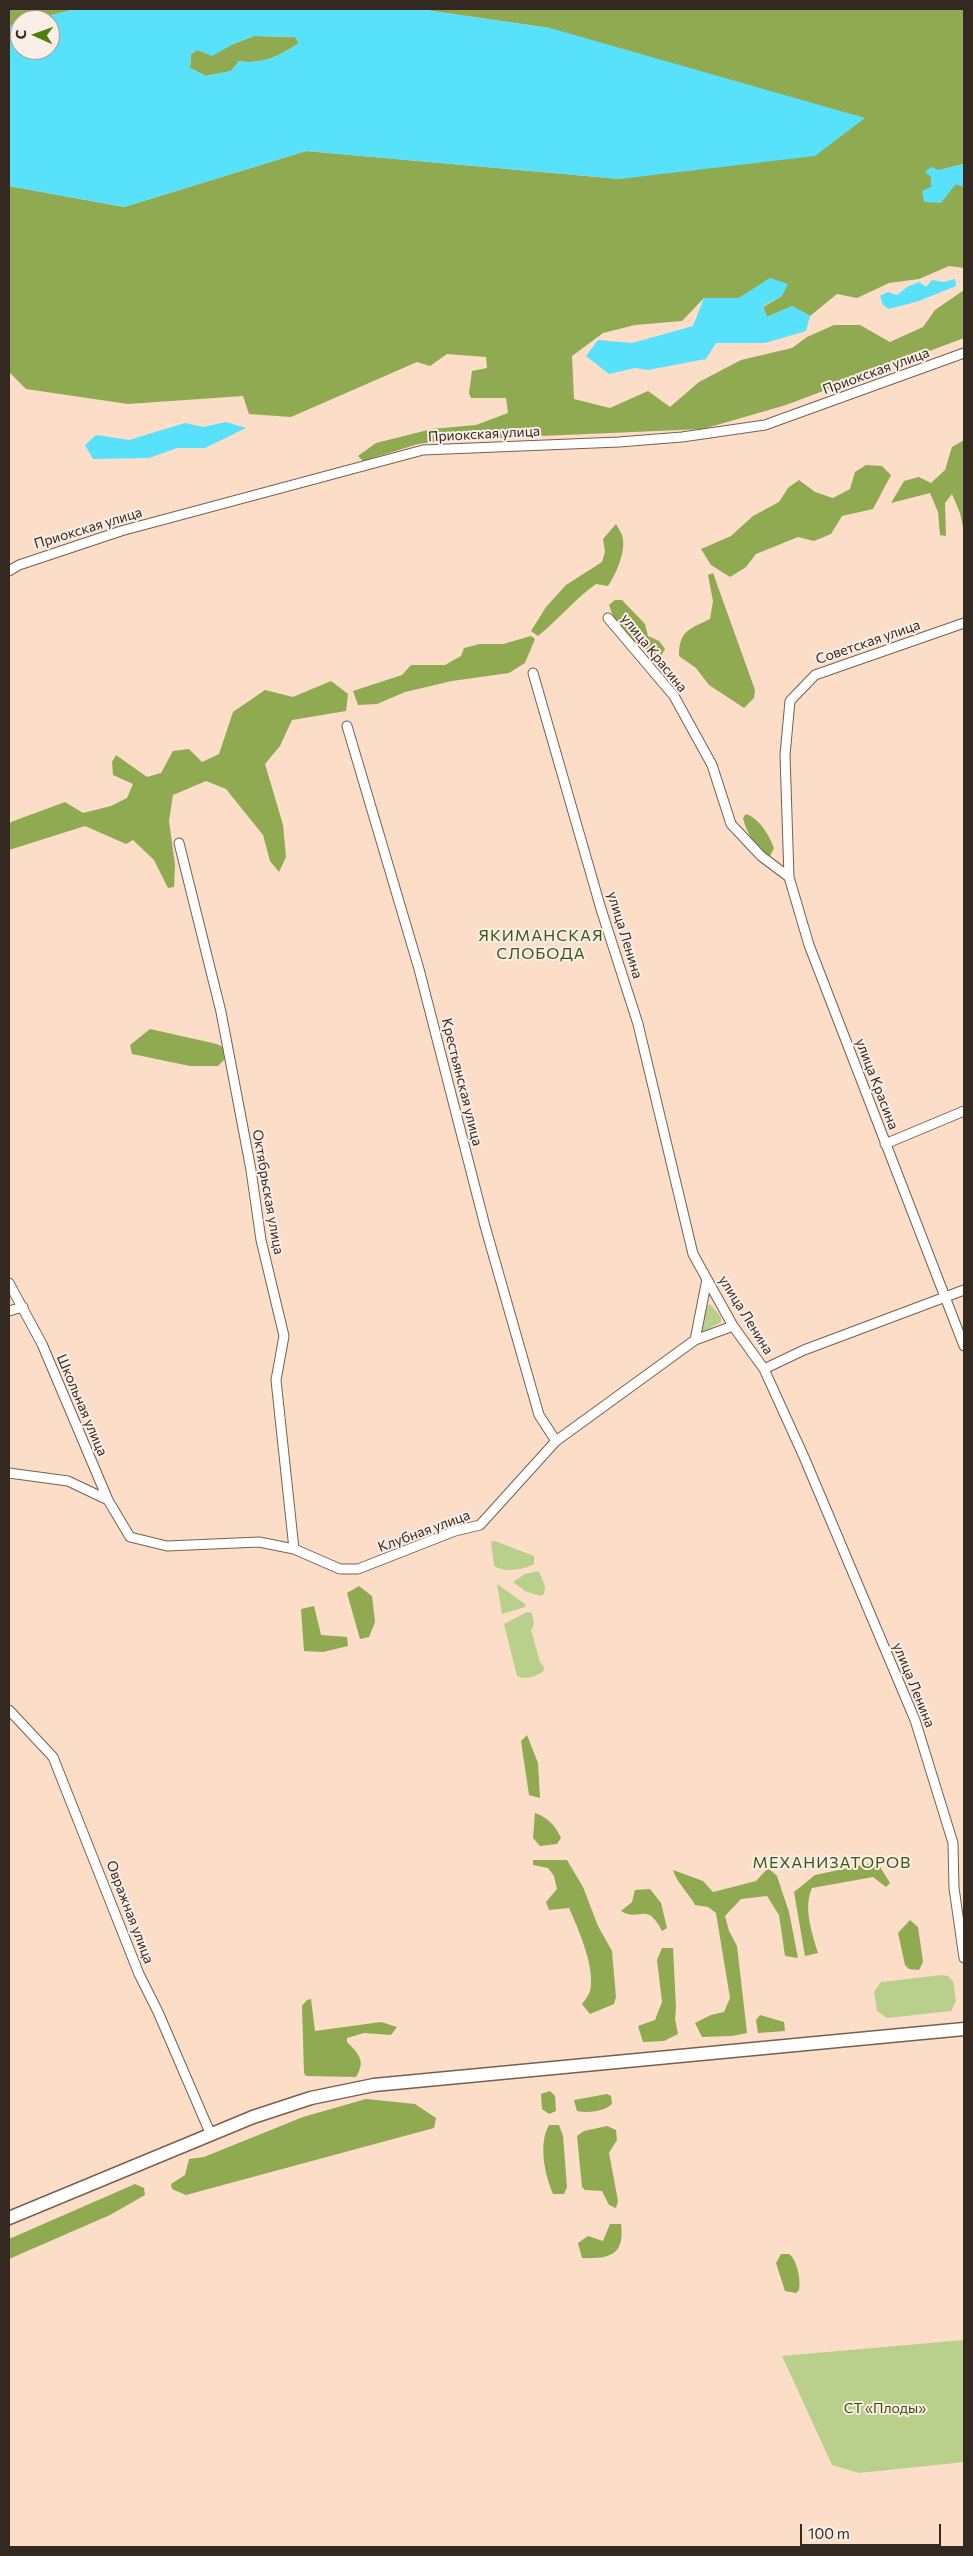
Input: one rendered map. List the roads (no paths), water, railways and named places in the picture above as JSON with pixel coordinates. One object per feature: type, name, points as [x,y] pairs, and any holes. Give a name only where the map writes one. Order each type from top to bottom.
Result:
[{"type":"main road","points":[[9,2218],[253,2117],[311,2098],[374,2085],[964,2029]]},
{"type":"street","name":"Приокская улица","points":[[9,571],[19,565],[122,531],[423,450],[628,441],[682,437],[765,425],[964,353]]},
{"type":"street","name":"улица Красина","points":[[608,618],[674,696],[712,765],[731,824],[761,856],[790,877]]},
{"type":"street","name":"Советская улица","points":[[790,701],[815,675],[964,623]]},
{"type":"street","name":"улица Ленина","points":[[533,672],[601,909],[638,1024],[693,1254],[733,1326],[764,1369],[804,1457],[914,1720],[953,1843],[954,1888],[964,1958]]},
{"type":"street","name":"улица Красина","points":[[790,701],[785,755],[790,877],[809,945],[885,1144],[947,1297],[964,1346]]},
{"type":"street","name":"Крестьянская улица","points":[[347,726],[420,969],[485,1226],[538,1415],[556,1440]]},
{"type":"street","name":"Октябрьская улица","points":[[178,843],[220,1012],[251,1170],[261,1240],[284,1336],[276,1380],[294,1549]]},
{"type":"street","points":[[885,1144],[964,1111]]},
{"type":"street","points":[[695,1340],[707,1279]]},
{"type":"street","name":"Школьная улица","points":[[9,1283],[42,1344],[108,1500],[130,1537]]},
{"type":"street","points":[[764,1369],[804,1350],[964,1290]]},
{"type":"street","points":[[9,1311],[23,1307]]},
{"type":"street","name":"Клубная улица","points":[[130,1537],[167,1546],[259,1542],[294,1549],[340,1569],[358,1569],[456,1531],[480,1525],[556,1440],[695,1340],[733,1326]]},
{"type":"street","points":[[9,1473],[68,1481],[108,1500]]},
{"type":"street","name":"Овражная улица","points":[[9,1710],[53,1757],[138,1974],[158,2012],[211,2135]]},
{"type":"water","points":[[76,9],[418,9],[550,28],[865,118],[815,156],[620,179],[306,151],[124,207],[9,186],[9,26],[10,60],[60,60],[60,13]],"holes":[[[254,36],[295,37],[299,43],[271,58],[256,62],[239,61],[231,71],[206,76],[190,68],[191,54],[197,50],[212,56],[233,44]]]},
{"type":"water","points":[[964,164],[964,187],[956,184],[941,203],[924,202],[922,191],[931,187],[931,177],[925,172],[931,167],[939,170]]},
{"type":"water","points":[[770,278],[788,284],[782,296],[763,306],[767,317],[792,306],[810,316],[806,331],[765,343],[716,343],[706,359],[648,370],[635,368],[609,374],[586,356],[598,340],[632,343],[693,326],[704,298],[739,298]]},
{"type":"water","points":[[955,279],[956,286],[919,301],[889,309],[883,305],[880,296],[888,292],[897,295],[907,287],[919,282],[926,287],[932,280],[944,282]]},
{"type":"water","points":[[226,422],[246,428],[205,448],[177,448],[149,458],[93,459],[85,445],[96,435],[129,440],[185,423],[203,427]]},
{"type":"district","name":"ЯКИМАНСКАЯ СЛОБОДА","points":[[541,945]]},
{"type":"district","name":"МЕХАНИЗАТОРОВ","points":[[832,1863]]},
{"type":"park label","name":"СТ «Плоды»","points":[[885,2408]]}]
